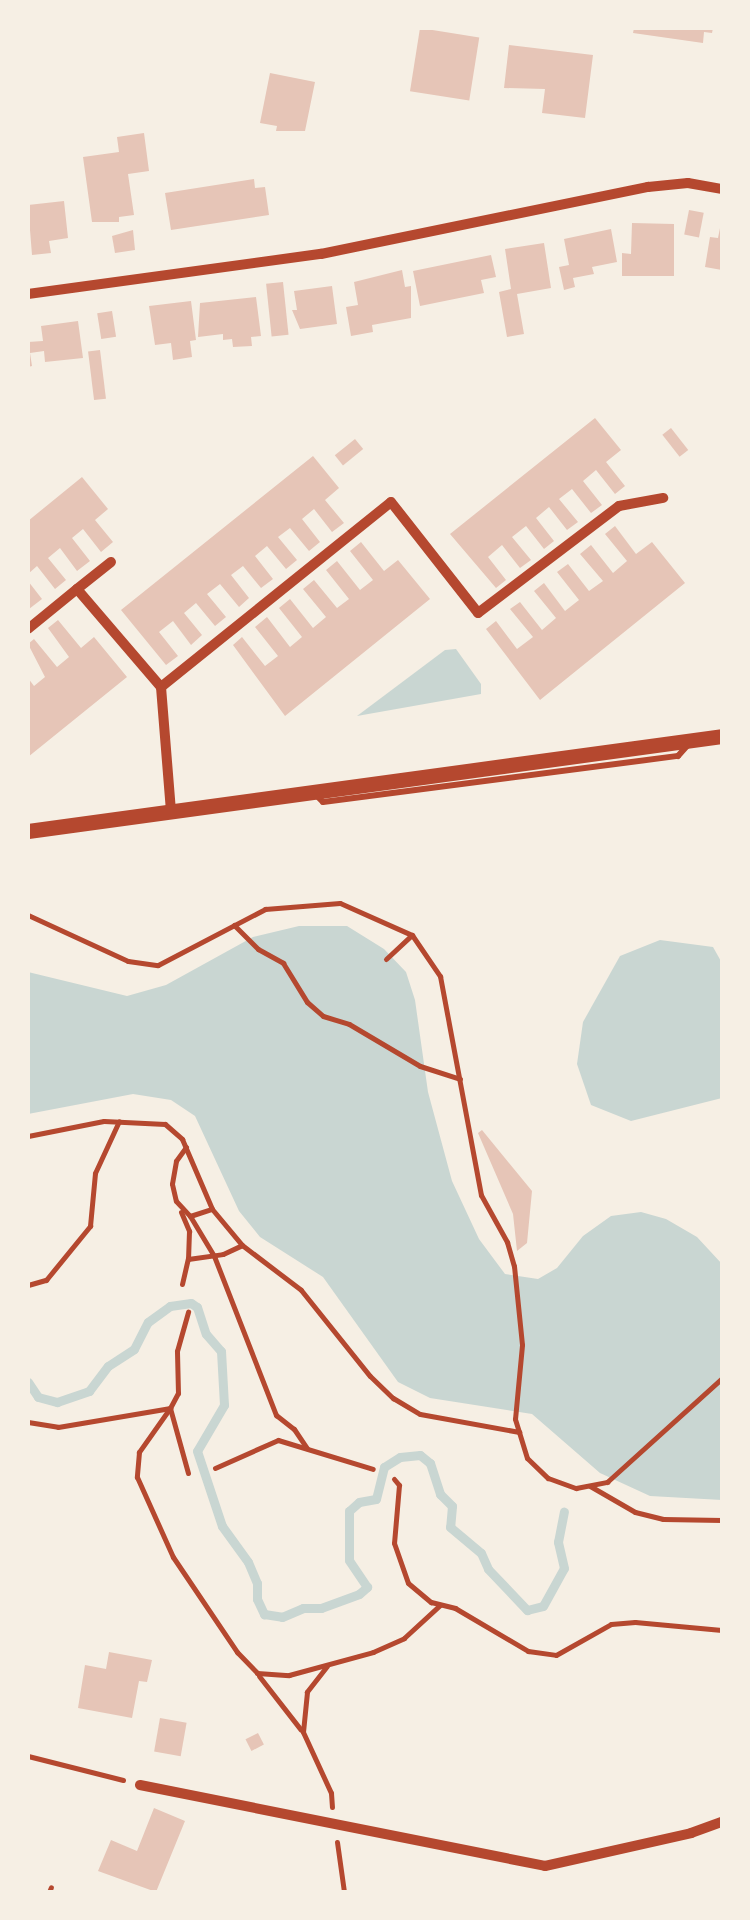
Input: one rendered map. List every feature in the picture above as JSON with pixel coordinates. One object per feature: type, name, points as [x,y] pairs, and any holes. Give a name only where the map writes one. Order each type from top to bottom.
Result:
[{"type":"street","points":[[28,294],[322,254],[648,187],[688,183],[722,189]]},
{"type":"street","points":[[161,688],[391,502],[478,613],[619,506],[663,498]]},
{"type":"street","points":[[28,628],[111,562]]},
{"type":"street","points":[[77,589],[161,688],[171,810]]},
{"type":"street","points":[[28,830],[722,736]]},
{"type":"street","points":[[140,1784],[545,1866],[691,1834],[722,1822]]},
{"type":"path","points":[[28,915],[128,961],[158,965],[264,908],[340,904],[412,934],[440,976],[482,1195],[514,1266],[522,1346],[515,1418],[527,1458],[548,1478],[576,1488],[607,1482],[722,1378]]},
{"type":"path","points":[[234,924],[258,949],[283,962],[307,1002],[324,1016],[349,1024],[420,1066],[460,1079]]},
{"type":"path","points":[[386,959],[412,934]]},
{"type":"path","points":[[28,1285],[46,1280],[90,1226],[95,1172],[119,1121]]},
{"type":"path","points":[[28,1136],[81,1124],[165,1124],[186,1147],[212,1209],[242,1245],[301,1290],[370,1376],[393,1398],[432,1418],[519,1432]]},
{"type":"path","points":[[182,1284],[190,1231],[172,1184],[176,1161],[186,1147]]},
{"type":"path","points":[[180,1209],[190,1216],[214,1256],[276,1415],[294,1429],[307,1448]]},
{"type":"path","points":[[190,1216],[212,1209]]},
{"type":"path","points":[[188,1260],[214,1256],[242,1245]]},
{"type":"path","points":[[188,1312],[177,1351],[178,1393],[139,1452],[137,1477],[173,1557],[237,1652],[303,1732],[331,1793],[344,1892]]},
{"type":"path","points":[[28,1422],[58,1427],[170,1408]]},
{"type":"path","points":[[170,1408],[188,1473]]},
{"type":"path","points":[[215,1468],[278,1440],[373,1469]]},
{"type":"path","points":[[394,1478],[399,1494],[392,1527],[400,1564],[420,1595],[540,1655],[556,1654],[611,1624],[635,1622],[722,1630]]},
{"type":"path","points":[[590,1486],[635,1512],[663,1520],[722,1520]]},
{"type":"path","points":[[257,1673],[289,1675],[404,1638],[440,1604]]},
{"type":"path","points":[[303,1732],[308,1692],[329,1664]]},
{"type":"path","points":[[28,1756],[140,1784]]},
{"type":"shaded area","points":[[456,649],[481,684],[481,694],[357,716],[445,650]]},
{"type":"shaded area","points":[[299,926],[347,926],[384,949],[406,972],[415,1000],[428,1092],[452,1181],[479,1239],[505,1274],[538,1279],[557,1268],[583,1236],[611,1216],[641,1212],[666,1219],[697,1237],[722,1264],[722,1500],[650,1496],[600,1473],[532,1414],[430,1398],[398,1382],[323,1277],[260,1237],[239,1211],[195,1116],[171,1100],[133,1094],[28,1114],[28,972],[127,996],[166,985],[253,937]]},
{"type":"shaded area","points":[[660,940],[713,947],[722,963],[722,1098],[631,1121],[591,1105],[577,1064],[583,1022],[620,956]]},
{"type":"building","points":[[420,28],[479,37],[469,101],[410,91]]},
{"type":"building","points":[[634,28],[713,28],[712,33],[704,32],[703,43],[633,33]]},
{"type":"building","points":[[509,45],[593,55],[585,118],[542,113],[545,89],[504,88]]},
{"type":"building","points":[[270,73],[315,82],[305,131],[276,131],[277,126],[260,123]]},
{"type":"building","points":[[144,133],[149,171],[128,174],[134,215],[119,217],[119,222],[92,222],[83,157],[119,152],[117,137]]},
{"type":"building","points":[[254,179],[255,188],[265,187],[269,215],[171,230],[165,193]]},
{"type":"building","points":[[64,201],[68,238],[49,241],[51,253],[32,255],[28,205]]},
{"type":"building","points":[[689,210],[704,213],[699,237],[684,235]]},
{"type":"building","points":[[632,223],[674,224],[674,276],[622,276],[622,253],[631,254]]},
{"type":"building","points":[[721,223],[722,270],[705,267],[710,237],[718,238]]},
{"type":"building","points":[[611,229],[617,262],[592,267],[594,274],[573,278],[575,287],[564,290],[559,267],[569,265],[564,239]]},
{"type":"building","points":[[133,230],[135,250],[115,253],[112,236]]},
{"type":"building","points":[[544,243],[551,288],[517,294],[524,334],[507,337],[499,292],[511,289],[505,249]]},
{"type":"building","points":[[491,255],[496,277],[481,280],[484,293],[420,306],[413,271]]},
{"type":"building","points":[[402,270],[405,287],[411,286],[411,318],[372,325],[373,332],[351,336],[346,307],[358,305],[354,282]]},
{"type":"building","points":[[283,282],[289,335],[272,336],[266,284]]},
{"type":"building","points":[[332,286],[337,324],[300,329],[292,310],[297,310],[294,291]]},
{"type":"building","points":[[256,297],[261,336],[251,337],[252,346],[233,347],[232,339],[223,340],[223,334],[198,337],[200,303]]},
{"type":"building","points":[[191,301],[196,340],[190,341],[192,357],[173,360],[171,343],[155,345],[149,306]]},
{"type":"building","points":[[112,311],[116,337],[101,339],[97,313]]},
{"type":"building","points":[[78,321],[83,358],[45,362],[44,351],[30,353],[32,366],[28,367],[28,342],[43,341],[41,326]]},
{"type":"building","points":[[100,350],[106,399],[94,400],[88,351]]},
{"type":"building","points":[[595,418],[621,450],[606,462],[625,486],[615,494],[596,470],[583,481],[602,505],[591,513],[572,489],[559,499],[578,522],[567,530],[549,507],[536,518],[554,541],[544,549],[526,526],[512,537],[531,560],[520,568],[502,545],[488,557],[506,580],[496,588],[450,534]]},
{"type":"building","points":[[671,428],[688,450],[680,457],[662,435]]},
{"type":"building","points":[[355,439],[363,449],[343,465],[335,455]]},
{"type":"building","points":[[313,456],[339,488],[325,500],[344,523],[332,532],[314,509],[302,519],[320,542],[309,551],[290,528],[278,537],[297,560],[286,569],[267,546],[255,556],[273,579],[261,588],[243,566],[231,575],[249,598],[239,607],[220,584],[207,594],[226,617],[215,626],[196,603],[184,613],[202,635],[191,645],[173,621],[159,632],[178,656],[166,665],[121,610]]},
{"type":"building","points":[[82,477],[108,509],[95,520],[113,542],[101,552],[83,529],[72,538],[90,561],[77,571],[60,548],[48,558],[66,580],[55,589],[37,566],[28,574],[28,521]]},
{"type":"building","points":[[615,526],[636,554],[652,542],[685,583],[540,700],[486,629],[496,621],[517,649],[533,637],[510,609],[520,602],[542,630],[556,618],[534,591],[544,583],[565,611],[579,600],[557,572],[568,564],[589,591],[603,581],[580,554],[591,545],[613,573],[627,561],[605,534]]},
{"type":"building","points":[[361,542],[384,571],[398,560],[430,599],[285,716],[233,645],[242,637],[265,666],[278,656],[255,627],[267,617],[290,647],[302,637],[279,608],[290,599],[313,628],[326,617],[303,589],[314,580],[337,608],[349,599],[326,570],[337,561],[360,590],[373,580],[350,551]]},
{"type":"building","points":[[28,581],[42,599],[29,609],[28,606]]},
{"type":"building","points":[[58,620],[81,648],[94,637],[127,677],[28,757],[28,678],[34,686],[45,677],[28,644],[34,639],[57,667],[69,657],[48,628]]},
{"type":"building","points":[[482,1130],[532,1191],[527,1243],[517,1251],[513,1214],[478,1133]]},
{"type":"building","points":[[109,1652],[152,1660],[147,1682],[139,1681],[132,1718],[78,1708],[85,1665],[106,1669]]},
{"type":"building","points":[[160,1718],[187,1723],[181,1756],[154,1751]]},
{"type":"building","points":[[258,1733],[264,1745],[251,1751],[246,1739]]},
{"type":"building","points":[[154,1808],[185,1821],[156,1892],[98,1871],[111,1840],[137,1851]]},
{"type":"waterway","points":[[28,1382],[38,1397],[57,1402],[89,1391],[108,1366],[134,1349],[148,1322],[170,1306],[191,1303],[197,1307],[206,1334],[221,1351],[224,1405],[197,1451],[222,1526],[248,1562],[264,1614],[282,1617],[303,1608],[321,1608],[359,1594],[367,1587],[349,1560],[349,1511],[359,1502],[376,1499],[384,1467],[400,1457],[420,1455],[430,1463],[440,1494],[452,1506],[450,1527],[481,1553],[488,1569],[527,1610],[543,1606],[564,1568],[558,1542],[564,1512]]}]
